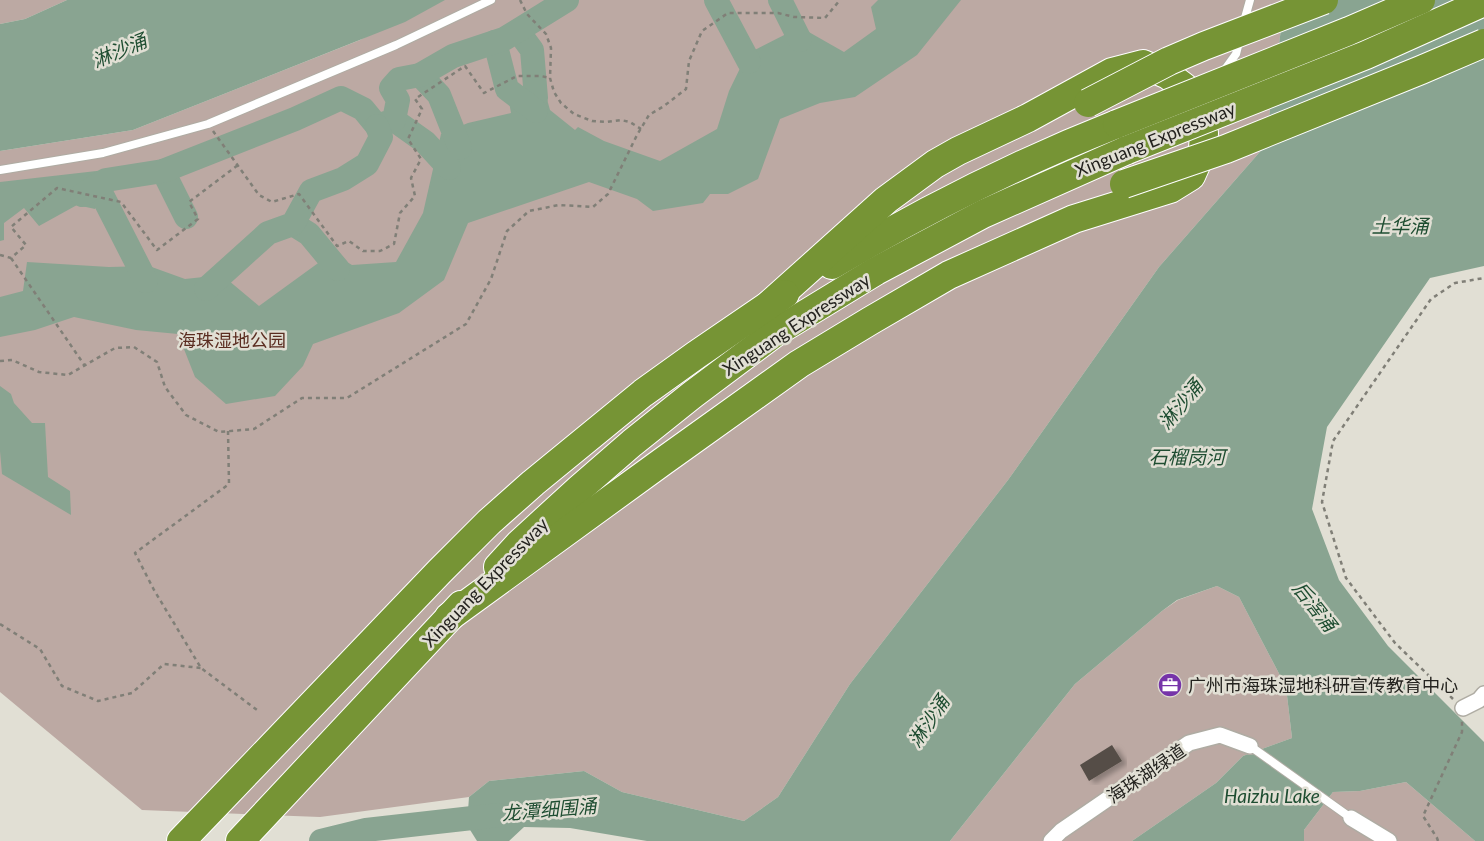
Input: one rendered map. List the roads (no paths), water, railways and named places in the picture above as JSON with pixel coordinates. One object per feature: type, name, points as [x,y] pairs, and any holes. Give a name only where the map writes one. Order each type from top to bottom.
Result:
[{"type":"highway","points":[[770,304],[873,223],[928,184],[1169,62],[1204,46],[1324,0]]},
{"type":"highway","name":"Xinguang Expressway","points":[[181,841],[489,522],[642,393],[770,304],[867,244],[999,175],[1117,124],[1357,28],[1421,0]]},
{"type":"highway","name":"Xinguang Expressway","points":[[240,841],[520,543],[578,489],[632,443],[776,332],[876,271],[983,214],[1127,150],[1366,55],[1484,2]]},
{"type":"highway","points":[[632,443],[846,315],[932,267],[1027,221],[1087,197],[1226,149],[1484,43]]},
{"type":"highway","points":[[449,617],[799,364],[870,321],[949,275],[1074,219],[1170,190],[1191,176],[1203,149],[1204,133],[1197,108],[1184,87],[1168,75],[1142,64],[1112,72],[1028,118],[935,164],[886,200],[770,304]]},
{"type":"street","points":[[1463,708],[1480,700],[1484,694]]},
{"type":"street","name":"海珠湖绿道","points":[[1051,841],[1061,830],[1189,743],[1220,735],[1250,746]]},
{"type":"street","points":[[1351,818],[1389,841]]},
{"type":"lane","points":[[0,170],[103,153],[208,124],[396,44],[491,0]]},
{"type":"lane","points":[[1197,108],[1236,54],[1250,0]]},
{"type":"lane","points":[[1250,746],[1351,818]]},
{"type":"water","name":"淋沙涌","points":[[67,0],[445,0],[405,22],[133,130],[0,151],[0,24],[25,19]]},
{"type":"water","points":[[878,0],[961,0],[917,55],[855,97],[820,103],[780,119],[758,179],[728,194],[710,194],[703,203],[653,211],[637,199],[589,182],[468,223],[444,280],[399,313],[313,344],[303,366],[275,396],[226,404],[195,377],[178,334],[136,330],[74,317],[35,330],[0,337],[0,297],[23,291],[27,262],[109,267],[149,266],[185,279],[222,275],[259,306],[332,253],[352,265],[396,262],[423,213],[441,134],[468,123],[511,113],[508,96],[541,78],[550,110],[575,130],[578,127],[604,141],[660,161],[717,129],[729,91],[747,54],[800,27],[844,52],[876,29],[871,7]]},
{"type":"water","name":"石榴岗河","points":[[1285,0],[1484,0],[1484,266],[1430,278],[1327,427],[1312,509],[1339,580],[1388,646],[1484,742],[1484,841],[1475,841],[1406,782],[1360,791],[1333,792],[1304,830],[1304,841],[1132,841],[1216,783],[1243,756],[1292,738],[1286,687],[1239,597],[1217,586],[1177,600],[1075,684],[950,841],[647,841],[570,828],[524,827],[509,841],[477,841],[467,825],[469,797],[489,781],[584,771],[622,792],[744,821],[778,797],[850,684],[1008,480],[1159,267],[1265,146]]},
{"type":"water","points":[[114,169],[95,209],[77,205],[39,226],[24,208],[4,223],[4,240],[0,241],[0,182]]},
{"type":"water","points":[[0,386],[11,394],[14,403],[32,423],[45,423],[48,477],[70,491],[71,515],[2,474]]},
{"type":"waterway","points":[[82,195],[106,180],[163,171],[295,119],[341,98],[363,109],[377,126],[394,120],[398,100],[391,88],[399,79],[420,75],[453,56],[504,39],[567,0]]},
{"type":"waterway","points":[[716,0],[749,62]]},
{"type":"waterway","points":[[780,0],[800,40]]},
{"type":"waterway","points":[[518,31],[532,50],[536,98]]},
{"type":"waterway","points":[[495,42],[507,89],[536,111]]},
{"type":"waterway","points":[[420,75],[439,95],[460,148]]},
{"type":"waterway","points":[[394,120],[425,142],[449,168]]},
{"type":"waterway","points":[[206,289],[268,233],[293,224],[311,191],[343,179],[367,164],[381,137],[377,126]]},
{"type":"waterway","points":[[163,171],[186,217]]},
{"type":"waterway","points":[[97,185],[146,281]]},
{"type":"waterway","points":[[293,224],[309,234],[338,269]]},
{"type":"waterway","name":"龙潭细围涌","points":[[321,841],[366,830],[499,815]]},
{"type":"place","name":"广州市海珠湿地科研宣传教育中心","points":[[1170,685]]},
{"type":"water label","name":"土华涌","points":[[1400,225]]},
{"type":"water label","name":"后滘涌","points":[[1315,606]]},
{"type":"water label","name":"Haizhu Lake","points":[[1272,795]]},
{"type":"park label","name":"海珠湿地公园","points":[[232,340]]}]
